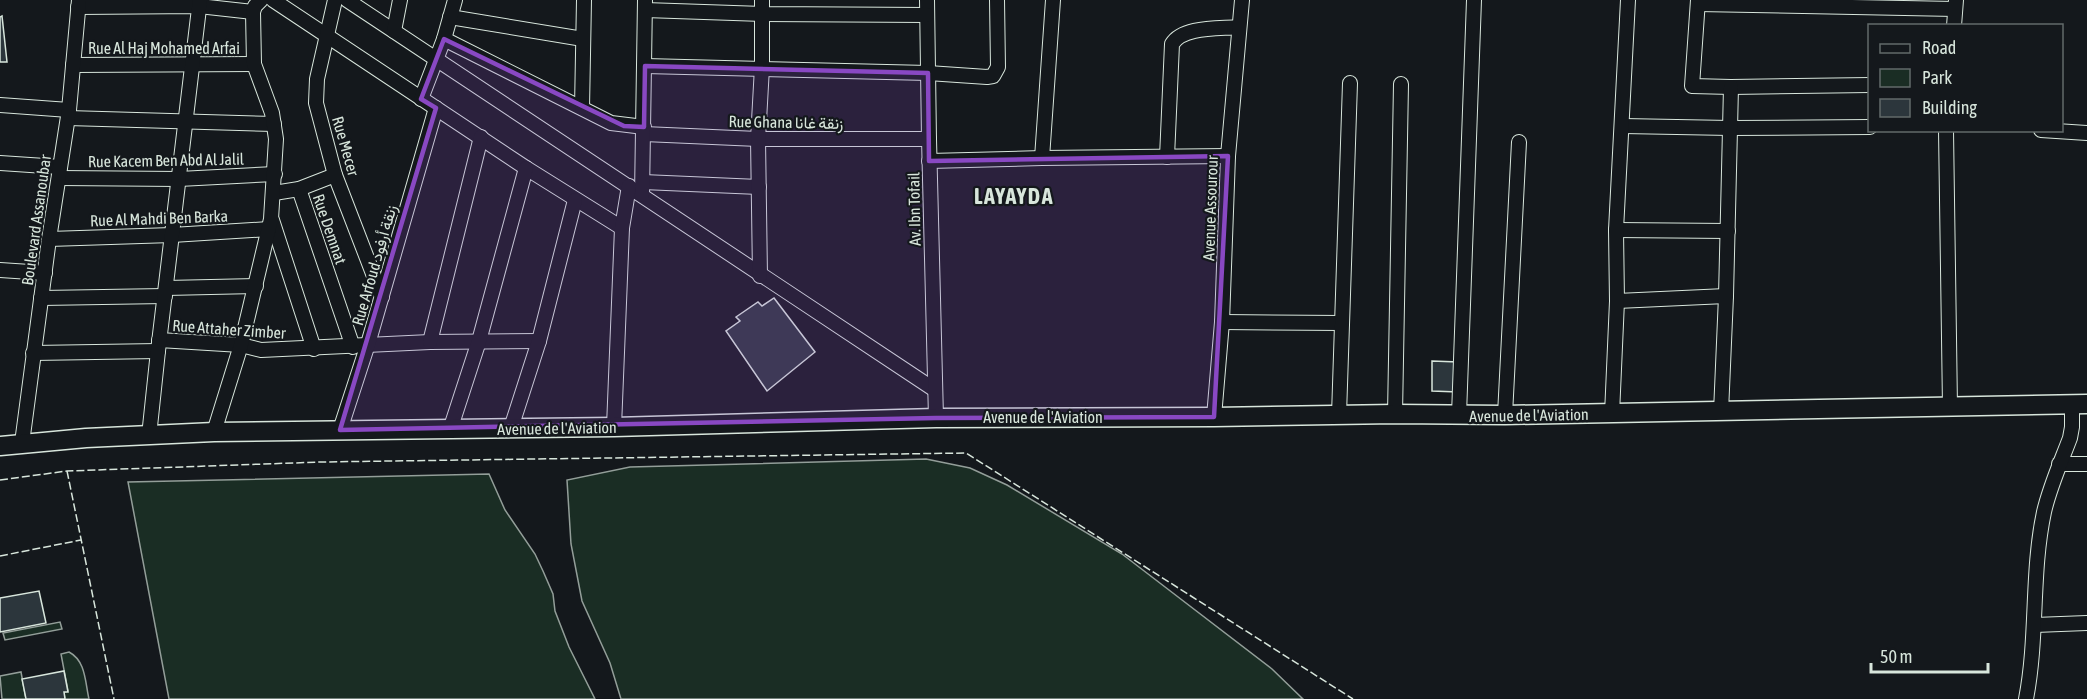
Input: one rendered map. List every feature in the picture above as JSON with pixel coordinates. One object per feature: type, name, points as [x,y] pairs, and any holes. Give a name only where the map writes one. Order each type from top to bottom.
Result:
[{"type":"street","points":[[214,432],[241,345],[256,286],[270,224],[274,194],[276,154],[274,124],[254,64],[253,12],[257,2],[261,0]]},
{"type":"street","points":[[275,0],[327,37],[526,168],[622,228]]},
{"type":"street","name":"Rue Mecer","points":[[335,0],[315,90],[316,103],[335,175],[382,297]]},
{"type":"street","points":[[347,0],[629,186],[642,189],[759,187]]},
{"type":"street","points":[[394,31],[400,0]]},
{"type":"street","points":[[421,99],[444,39],[455,0]]},
{"type":"street","points":[[582,108],[584,0]]},
{"type":"street","points":[[760,276],[758,139],[764,14],[762,0]]},
{"type":"street","name":"Av. Ibn Tofail","points":[[927,0],[928,139],[936,418]]},
{"type":"street","points":[[645,66],[993,76],[997,72],[997,0]]},
{"type":"street","points":[[1041,158],[1053,0]]},
{"type":"street","name":"Avenue Assourour","points":[[1214,417],[1222,322],[1228,156],[1242,0]]},
{"type":"street","points":[[1459,415],[1474,0]]},
{"type":"street","points":[[1612,414],[1617,301],[1616,230],[1628,0]]},
{"type":"street","points":[[1868,85],[1692,86],[1698,2],[1955,5],[1954,24]]},
{"type":"street","points":[[79,3],[200,3],[253,12]]},
{"type":"street","name":"Boulevard Assanoubar","points":[[22,443],[49,238],[69,114],[79,3]]},
{"type":"street","points":[[149,436],[200,3]]},
{"type":"street","points":[[642,189],[645,5],[764,14],[927,15]]},
{"type":"street","points":[[450,17],[583,39]]},
{"type":"street","points":[[1167,157],[1172,44],[1176,37],[1185,32],[1239,27]]},
{"type":"street","name":"Rue Ghana زنقة غانا","points":[[444,39],[611,123],[644,130],[758,139],[928,139]]},
{"type":"street","name":"Rue Al Haj Mohamed Arfai","points":[[74,65],[254,64]]},
{"type":"street","points":[[1340,415],[1350,83]]},
{"type":"street","points":[[1395,414],[1401,84]]},
{"type":"street","points":[[1721,412],[1731,87]]},
{"type":"street","points":[[0,105],[69,114],[274,124]]},
{"type":"street","name":"Rue Arfoud زنقة أرفود","points":[[340,430],[368,344],[436,108]]},
{"type":"street","points":[[1623,126],[1868,127]]},
{"type":"street","points":[[2063,131],[2087,133]]},
{"type":"street","points":[[1946,132],[1950,407]]},
{"type":"street","points":[[430,342],[481,137]]},
{"type":"street","points":[[1505,416],[1519,142]]},
{"type":"street","points":[[929,161],[1228,156]]},
{"type":"street","name":"Rue Kacem Ben Abd Al Jalil","points":[[0,163],[60,173],[179,179],[275,174]]},
{"type":"street","points":[[450,430],[479,341],[526,168]]},
{"type":"street","points":[[274,194],[299,189],[335,175]]},
{"type":"street","points":[[614,428],[622,228],[629,186]]},
{"type":"street","name":"Rue Demnat","points":[[299,189],[353,347]]},
{"type":"street","points":[[642,189],[760,276],[935,390]]},
{"type":"street","points":[[511,428],[539,341],[575,200]]},
{"type":"street","points":[[270,224],[314,349]]},
{"type":"street","name":"Rue Al Mahdi Ben Barka","points":[[49,238],[172,235],[270,224]]},
{"type":"street","points":[[1616,230],[1728,231]]},
{"type":"street","points":[[0,270],[45,273]]},
{"type":"street","points":[[41,298],[256,286]]},
{"type":"street","points":[[1617,301],[1726,296]]},
{"type":"street","points":[[1222,322],[1342,323]]},
{"type":"street","name":"Rue Attaher Zimber","points":[[33,353],[158,345],[241,345],[261,350],[353,347],[368,344],[539,341]]},
{"type":"street","points":[[2026,699],[2030,677],[2044,511],[2079,404]]},
{"type":"street","name":"Avenue de l'Aviation","points":[[0,446],[86,438],[214,432],[614,428],[936,418],[1395,414],[1505,416],[2079,404]]},
{"type":"street","points":[[2059,464],[2087,464]]},
{"type":"street","points":[[2034,625],[2087,623]]},
{"type":"highlighted area","points":[[444,39],[624,126],[644,127],[645,66],[928,73],[929,161],[1228,156],[1214,417],[936,418],[340,430],[436,108],[421,99]]},
{"type":"green space","points":[[926,459],[970,468],[1007,485],[1122,554],[1272,669],[1303,699],[621,699],[610,663],[582,601],[571,544],[567,480],[630,467]]},
{"type":"green space","points":[[489,474],[505,510],[535,554],[553,594],[555,611],[569,647],[595,699],[169,699],[128,482]]},
{"type":"green space","points":[[60,622],[62,629],[5,640],[3,633]]},
{"type":"green space","points":[[69,652],[82,666],[89,699],[65,699],[64,692],[68,691],[61,654]]},
{"type":"green space","points":[[21,672],[26,699],[2,699],[0,676]]},
{"type":"building","points":[[2,16],[7,62],[0,62],[0,17]]},
{"type":"building","points":[[774,298],[815,352],[767,391],[726,331],[740,321],[736,317],[758,302],[762,306]]},
{"type":"building","points":[[1432,361],[1458,362],[1458,392],[1432,391]]},
{"type":"building","points":[[39,591],[46,623],[0,632],[0,598]]},
{"type":"building","points":[[64,671],[68,692],[64,692],[65,699],[26,699],[22,679]]},
{"type":"fence","points":[[0,480],[67,471],[321,462],[966,453],[1353,699]]},
{"type":"fence","points":[[67,471],[114,699]]},
{"type":"fence","points":[[0,556],[81,540]]},
{"type":"district","name":"LAYAYDA","points":[[1014,196]]}]
